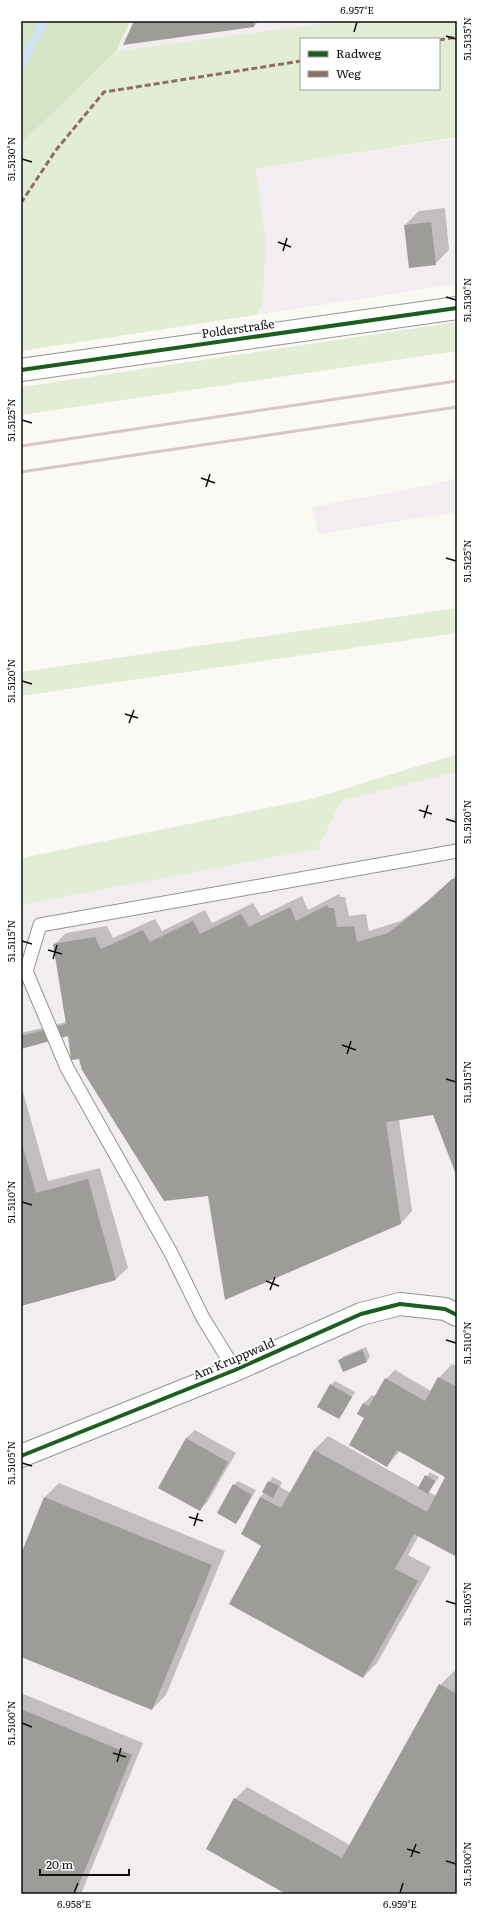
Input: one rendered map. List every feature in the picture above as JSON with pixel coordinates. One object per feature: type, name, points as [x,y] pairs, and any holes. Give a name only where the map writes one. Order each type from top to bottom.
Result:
[{"type":"street","name":"Polderstraße","points":[[21,370],[457,308]]},
{"type":"street","name":"Am Kruppwald","points":[[21,1456],[235,1370],[361,1314],[400,1304],[445,1309],[457,1315]]},
{"type":"lane","points":[[235,1370],[203,1318],[161,1233],[67,1068],[24,971],[40,925],[457,851]]},
{"type":"shaded area","points":[[130,21],[340,21],[116,51]]},
{"type":"shaded area","points":[[457,138],[457,284],[256,315],[263,303],[266,243],[256,169]]},
{"type":"shaded area","points":[[457,478],[457,512],[319,534],[312,507],[431,485]]},
{"type":"shaded area","points":[[457,772],[457,1894],[21,1894],[21,905],[318,849],[341,801]]},
{"type":"green space","points":[[21,21],[130,21],[116,51],[21,144]]},
{"type":"green space","points":[[340,21],[457,21],[457,137],[256,169],[266,243],[263,303],[256,315],[21,351],[21,144],[116,51]]},
{"type":"green space","points":[[457,322],[457,351],[21,415],[21,387]]},
{"type":"green space","points":[[457,608],[457,633],[21,696],[21,672]]},
{"type":"green space","points":[[457,754],[457,772],[341,801],[318,849],[21,905],[21,858],[311,799]]},
{"type":"building","points":[[134,21],[255,21],[254,27],[123,45]]},
{"type":"building","points":[[431,222],[436,265],[409,268],[404,225]]},
{"type":"building","points":[[452,879],[457,879],[457,1177],[433,1115],[386,1122],[401,1224],[225,1300],[208,1196],[164,1201],[82,1070],[79,1059],[71,1060],[68,1036],[21,1049],[21,1036],[66,1024],[53,944],[95,937],[101,949],[143,930],[150,942],[193,921],[200,934],[241,914],[249,927],[290,907],[296,921],[327,905],[329,908],[334,908],[337,927],[354,926],[357,942],[388,933],[418,910]]},
{"type":"building","points":[[21,1140],[36,1193],[88,1179],[116,1280],[21,1306]]},
{"type":"building","points":[[362,1350],[367,1362],[343,1372],[338,1360]]},
{"type":"building","points":[[438,1377],[457,1387],[457,1557],[414,1534],[395,1569],[418,1581],[363,1678],[229,1604],[261,1546],[241,1534],[260,1497],[281,1508],[314,1450],[427,1512],[445,1477],[397,1450],[387,1467],[349,1445],[364,1418],[357,1414],[363,1403],[369,1406],[385,1378],[425,1401]]},
{"type":"building","points":[[330,1384],[352,1397],[339,1419],[317,1407]]},
{"type":"building","points":[[186,1438],[228,1462],[200,1511],[158,1488]]},
{"type":"building","points":[[425,1475],[435,1481],[428,1494],[418,1488]]},
{"type":"building","points":[[268,1481],[279,1486],[273,1498],[262,1492]]},
{"type":"building","points":[[233,1484],[252,1495],[236,1524],[217,1513]]},
{"type":"building","points":[[44,1497],[212,1565],[152,1710],[21,1657],[21,1554]]},
{"type":"building","points":[[439,1684],[457,1694],[457,1894],[286,1894],[206,1849],[234,1798],[342,1858]]},
{"type":"building","points":[[21,1709],[132,1755],[75,1894],[21,1894]]},
{"type":"waterway","points":[[21,66],[44,21]]},
{"type":"railway","points":[[21,446],[457,381]]},
{"type":"railway","points":[[21,472],[457,407]]},
{"type":"marked path","points":[[440,40],[457,37]]},
{"type":"marked path","points":[[21,203],[56,150],[104,92],[300,61]]},
{"type":"cycle path","points":[[21,370],[457,308]]},
{"type":"cycle path","points":[[21,1456],[235,1370],[361,1314],[400,1304],[445,1309],[457,1315]]}]
